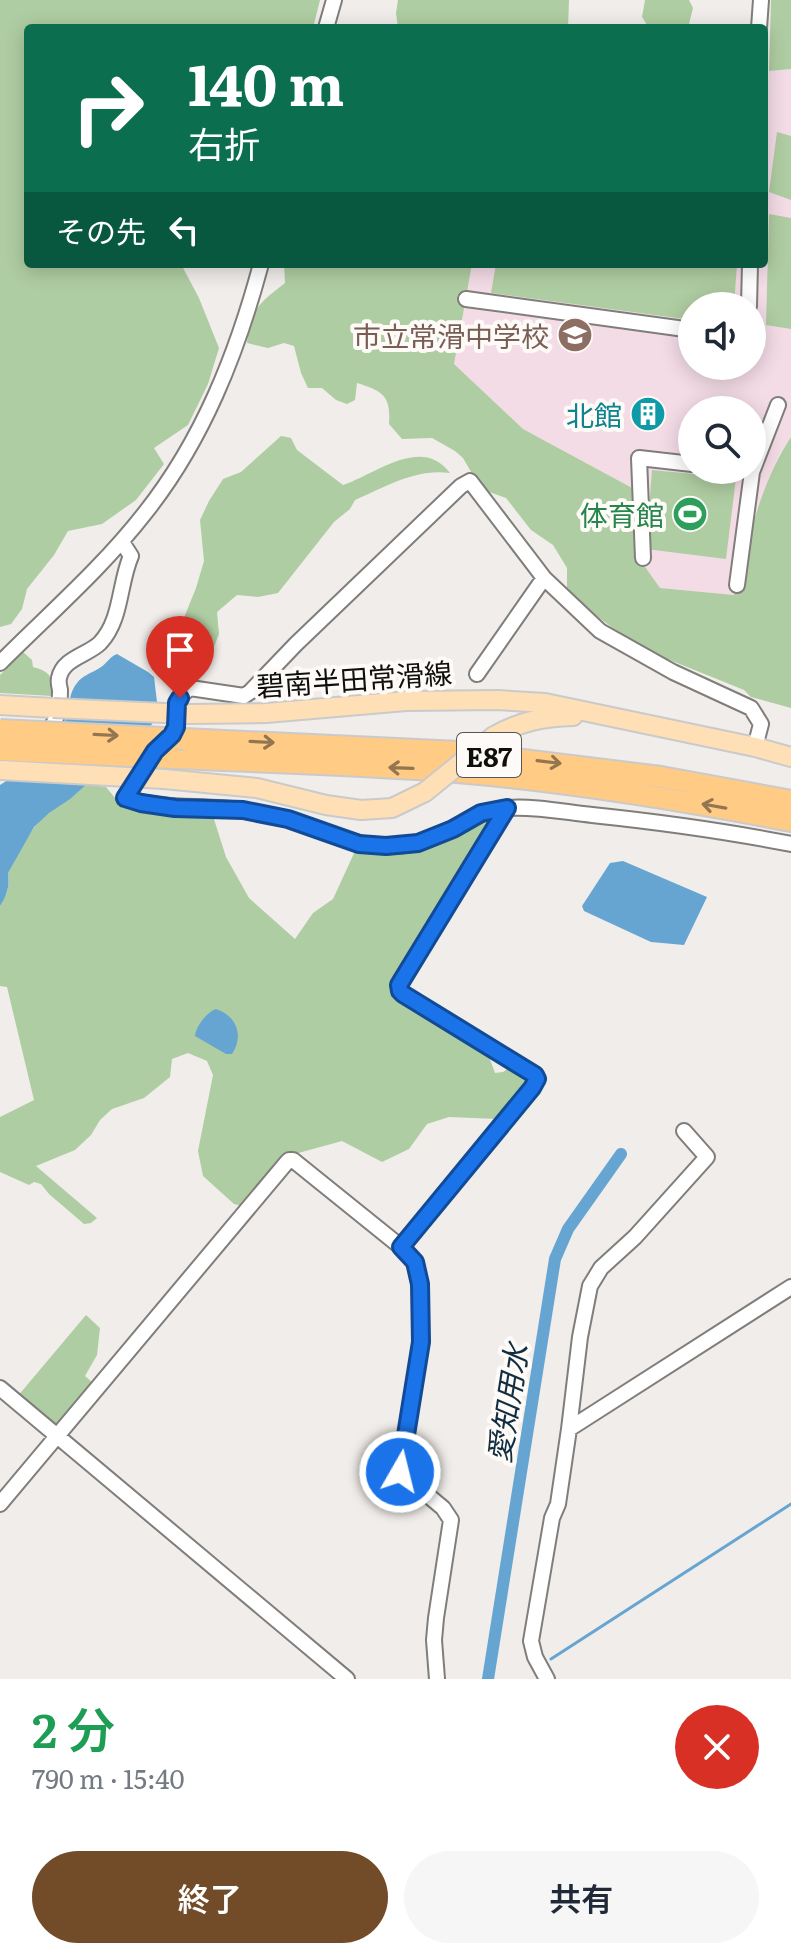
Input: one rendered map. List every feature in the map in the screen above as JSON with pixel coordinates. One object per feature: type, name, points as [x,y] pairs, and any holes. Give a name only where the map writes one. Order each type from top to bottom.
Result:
[{"type":"highway","name":"E87","points":[[0,730],[460,752],[661,777],[791,801]]},
{"type":"highway","name":"E87","points":[[0,750],[417,769],[658,796],[791,821]]},
{"type":"main road","name":"碧南半田常滑線","points":[[471,699],[495,709],[499,716],[494,736]]},
{"type":"main road","name":"碧南半田常滑線","points":[[0,705],[187,714],[266,713],[406,701],[471,699],[545,703],[791,757]]},
{"type":"main road","name":"碧南半田常滑線","points":[[0,771],[164,779],[257,788],[361,810],[392,808],[425,792],[494,736],[521,723],[545,717],[600,715]]},
{"type":"street","points":[[327,24],[334,0]]},
{"type":"street","points":[[759,24],[761,0]]},
{"type":"street","points":[[0,663],[122,542],[175,470],[219,390],[246,319],[260,268]]},
{"type":"street","points":[[749,292],[750,268]]},
{"type":"street","points":[[466,299],[678,328]]},
{"type":"street","points":[[766,436],[778,405]]},
{"type":"street","points":[[643,558],[639,458],[678,462]]},
{"type":"street","points":[[755,747],[761,724],[751,708],[673,672],[600,631],[544,578],[470,481],[464,483],[296,644],[250,692],[244,696],[190,688],[184,693],[177,703],[176,727],[172,735],[155,751],[125,798],[175,808],[243,810],[288,819],[359,844],[386,846],[418,843],[453,829],[481,813],[507,808],[669,823],[791,844]]},
{"type":"street","points":[[737,585],[750,484]]},
{"type":"street","points":[[0,771],[53,727],[57,720],[60,695],[59,677],[67,663],[90,651],[109,630],[131,556],[122,542]]},
{"type":"street","points":[[477,674],[544,578]]},
{"type":"street","points":[[401,1247],[537,1079],[403,994],[399,987],[507,808]]},
{"type":"street","points":[[547,1679],[535,1657],[531,1641],[552,1518],[558,1504],[580,1337],[590,1286],[601,1268],[635,1237],[707,1157],[684,1131]]},
{"type":"street","points":[[0,1504],[289,1160],[296,1162],[401,1247],[415,1262],[420,1284],[421,1342],[400,1472],[443,1508],[451,1520],[434,1640],[437,1679]]},
{"type":"street","points":[[569,1429],[791,1287]]},
{"type":"street","points":[[0,1388],[347,1679]]},
{"type":"shaded area","name":"市立常滑中学校","points":[[791,69],[791,437],[779,455],[754,516],[734,595],[660,588],[636,554],[634,489],[523,429],[453,364],[471,268],[768,268],[769,71]]},
{"type":"green space","points":[[0,0],[320,0],[314,24],[24,24],[24,268],[183,268],[219,348],[208,384],[188,425],[154,448],[164,464],[136,500],[102,524],[68,531],[54,555],[27,589],[22,609],[11,624],[0,627]]},
{"type":"green space","points":[[398,0],[569,0],[568,24],[397,24]]},
{"type":"green space","points":[[645,0],[689,0],[693,8],[689,24],[646,24],[642,17]]},
{"type":"green space","points":[[771,0],[791,0],[791,69],[769,71]]},
{"type":"green space","points":[[777,132],[791,136],[791,200],[769,192]]},
{"type":"green space","points":[[769,214],[791,218],[791,329],[766,325]]},
{"type":"green space","points":[[284,268],[471,268],[454,364],[523,429],[634,489],[636,554],[660,588],[734,595],[763,493],[791,437],[791,708],[751,697],[744,690],[655,654],[571,597],[567,592],[567,568],[553,545],[531,530],[506,498],[481,489],[463,458],[455,451],[432,438],[402,439],[389,424],[387,401],[379,392],[357,383],[355,400],[347,404],[336,400],[322,388],[308,388],[294,346],[284,343],[268,348],[247,343],[254,314],[285,283]]},
{"type":"green space","points":[[495,268],[737,268],[735,292],[678,292],[678,318],[491,293]]},
{"type":"green space","points":[[281,436],[291,438],[297,450],[343,485],[384,466],[413,457],[426,457],[439,462],[450,473],[413,476],[355,500],[278,593],[258,597],[237,595],[217,612],[219,634],[212,652],[196,657],[181,645],[177,635],[204,561],[200,520],[223,479],[241,472]]},
{"type":"green space","name":"体育館","points":[[652,470],[678,472],[678,484],[735,484],[726,559],[646,549]]},
{"type":"green space","points":[[23,652],[32,660],[33,667],[50,676],[52,696],[0,693],[0,675]]},
{"type":"green space","points":[[87,784],[106,787],[120,804],[163,815],[212,813],[226,857],[249,898],[295,939],[313,913],[333,899],[356,849],[386,852],[484,817],[492,825],[397,980],[487,1051],[495,1073],[512,1066],[532,1078],[497,1119],[449,1117],[427,1124],[409,1149],[382,1162],[342,1141],[291,1155],[242,1206],[234,1204],[203,1176],[198,1151],[213,1075],[207,1061],[188,1053],[172,1059],[170,1077],[144,1098],[112,1109],[75,1150],[36,1166],[97,1218],[91,1223],[84,1224],[41,1184],[34,1182],[29,1185],[0,1172],[0,1117],[34,1100],[7,987],[0,986],[0,906],[7,892],[8,873],[33,829]]},
{"type":"green space","points":[[86,1315],[100,1328],[97,1355],[85,1376],[94,1384],[57,1426],[49,1425],[17,1397]]},
{"type":"water","points":[[117,654],[154,677],[157,702],[155,720],[122,753],[103,765],[87,784],[34,827],[8,873],[9,882],[0,906],[0,785],[33,760],[55,738],[64,724],[71,694],[79,681]]},
{"type":"water","points":[[623,861],[707,897],[684,945],[651,942],[584,911],[582,906],[610,863]]},
{"type":"water","points":[[216,1009],[229,1016],[236,1027],[238,1040],[232,1054],[226,1054],[195,1036],[202,1020]]},
{"type":"waterway","name":"愛知用水","points":[[488,1679],[555,1259],[568,1229],[621,1154]]},
{"type":"waterway","points":[[551,1659],[791,1504]]},
{"type":"place","name":"市立常滑中学校","points":[[575,335]]},
{"type":"place","name":"北館","points":[[648,414]]},
{"type":"place","name":"体育館","points":[[690,514]]},
{"type":"route","points":[[180,698],[172,735],[155,751],[125,798],[175,808],[243,810],[288,819],[359,844],[386,846],[418,843],[453,829],[481,813],[507,808],[399,985],[403,994],[537,1079],[401,1247],[415,1262],[420,1284],[421,1342],[400,1472]]}]
